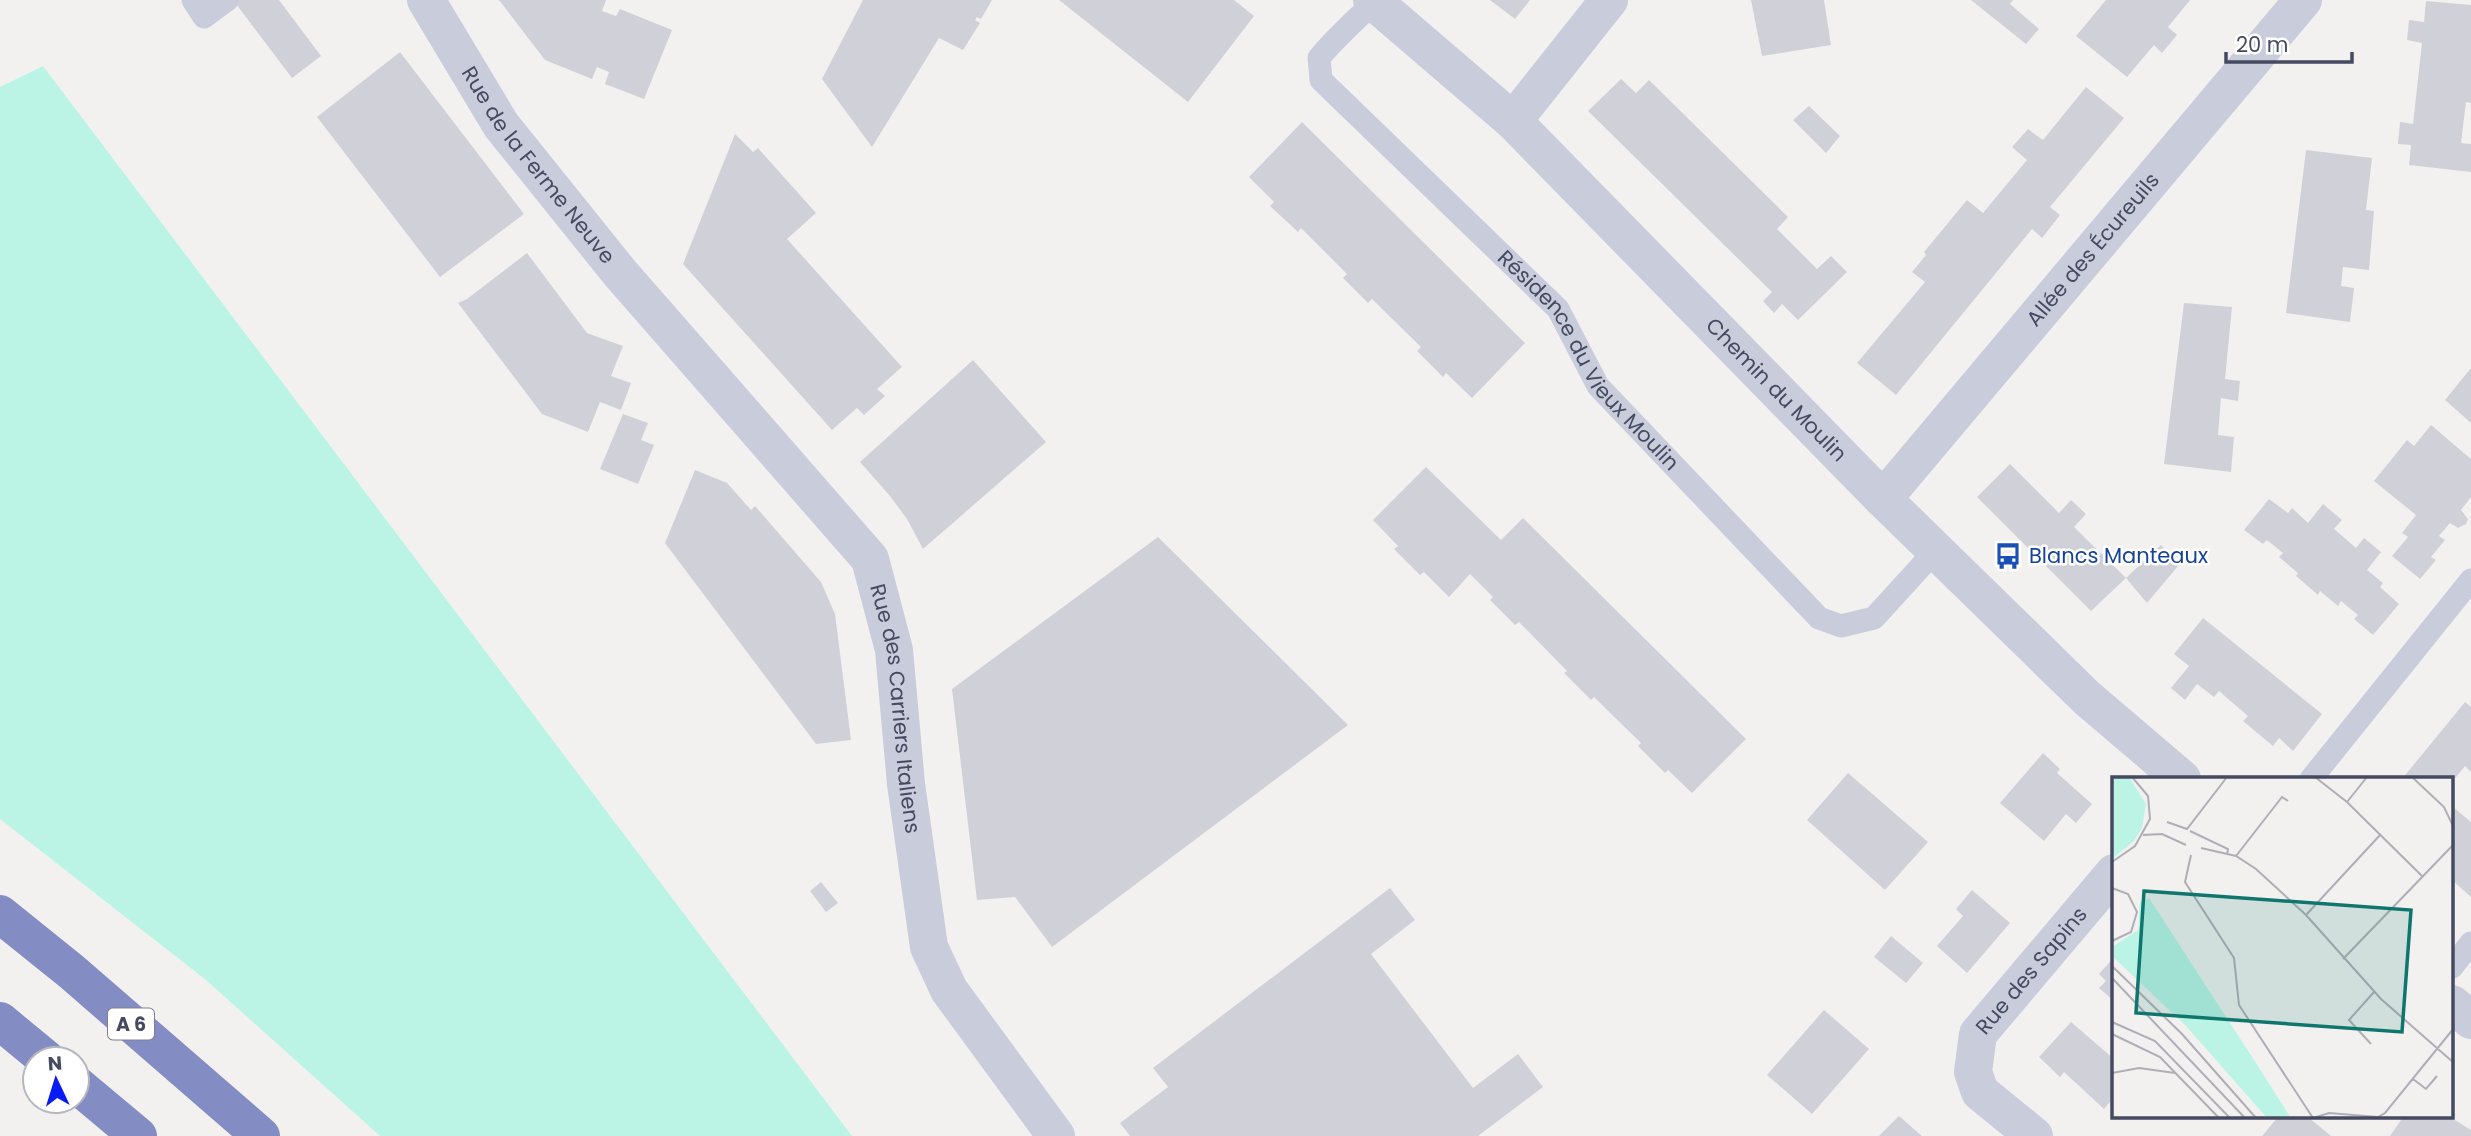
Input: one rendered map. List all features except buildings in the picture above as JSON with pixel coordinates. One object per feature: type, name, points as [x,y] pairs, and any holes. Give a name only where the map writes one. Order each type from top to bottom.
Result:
[{"type":"highway","name":"A 6","points":[[0,914],[72,972],[261,1136]]},
{"type":"highway","points":[[0,1021],[29,1045]]},
{"type":"highway","points":[[91,1097],[138,1136]]},
{"type":"street","name":"Rue de la Ferme Neuve","points":[[426,0],[501,125],[661,321]]},
{"type":"street","points":[[1513,121],[1609,0]]},
{"type":"street","name":"Allée des Écureuils","points":[[1883,499],[2303,0]]},
{"type":"street","name":"Chemin du Moulin","points":[[1373,1],[1513,121],[1883,499],[2087,698],[2180,777]]},
{"type":"street","name":"Rue des Carriers Italiens","points":[[661,321],[870,559],[894,650],[906,784],[929,947],[949,990],[1056,1136]]},
{"type":"street","name":"Rue des Sapins","points":[[2035,1136],[1980,1092],[1973,1072],[1978,1034],[2112,875]]},
{"type":"street","points":[[2454,1006],[2471,1020]]},
{"type":"lane","points":[[193,0],[204,17],[227,0]]},
{"type":"lane","name":"Résidence du Vieux Moulin","points":[[1373,1],[1319,58],[1321,80],[1558,309],[1598,386],[1819,618],[1841,626],[1874,618],[1936,550]]},
{"type":"lane","points":[[2313,777],[2471,580]]},
{"type":"lane","points":[[2454,964],[2471,943]]},
{"type":"green space","points":[[43,66],[852,1136],[380,1136],[206,980],[0,819],[0,87]]},
{"type":"place","name":"Blancs Manteaux","points":[[2008,556]]}]
